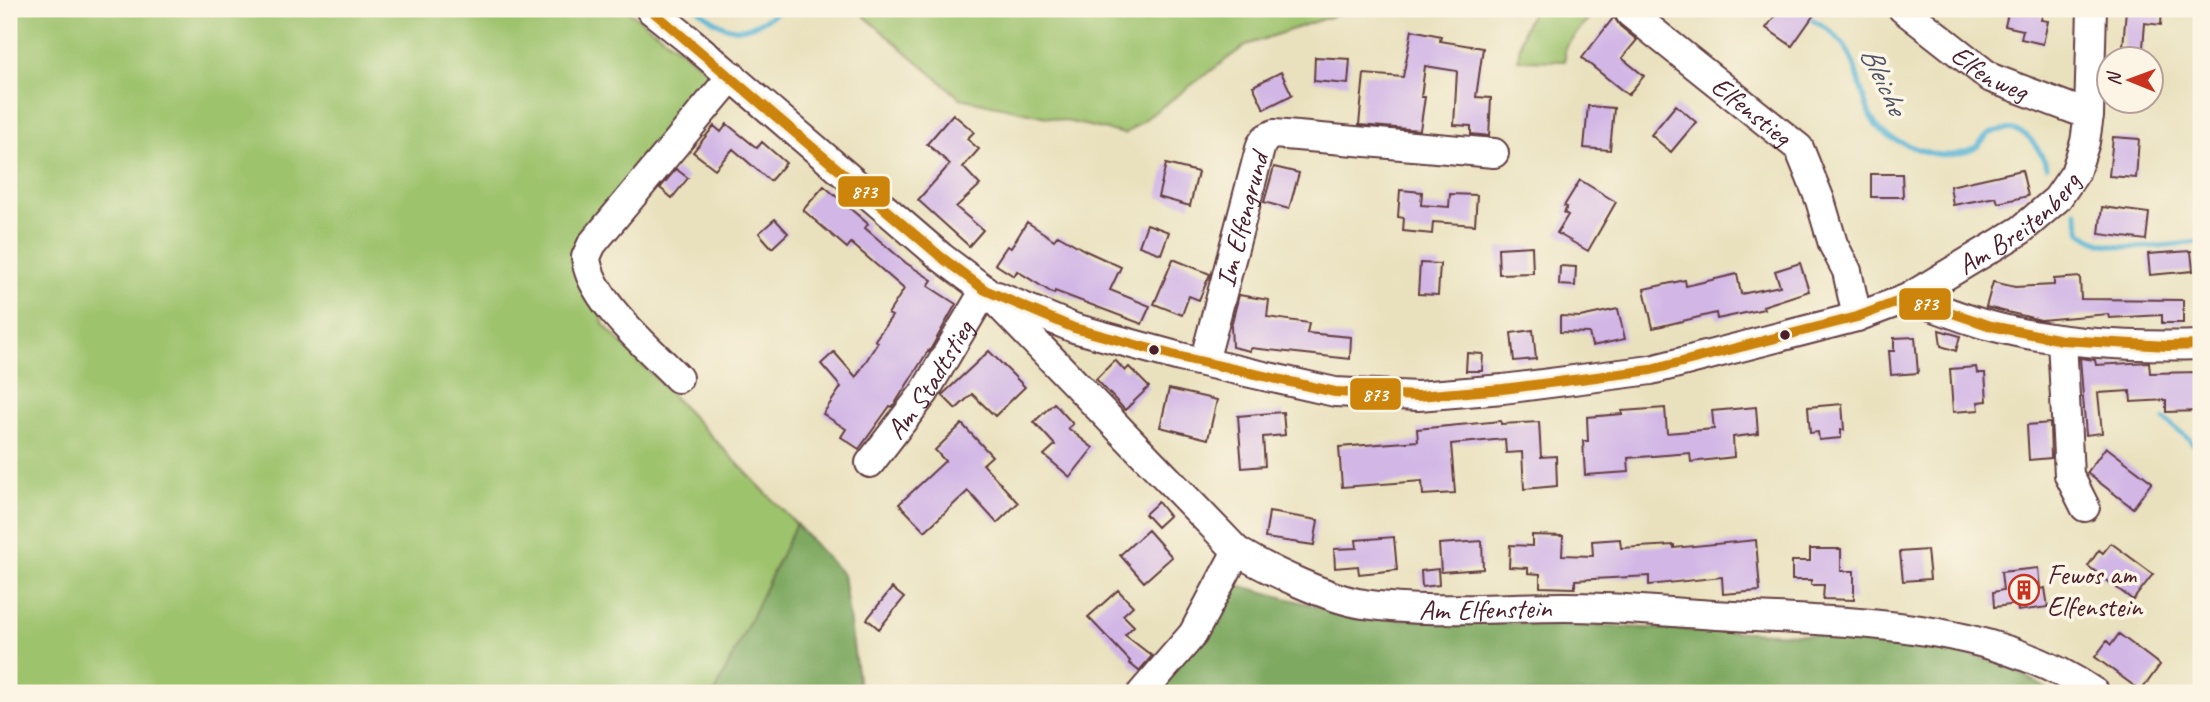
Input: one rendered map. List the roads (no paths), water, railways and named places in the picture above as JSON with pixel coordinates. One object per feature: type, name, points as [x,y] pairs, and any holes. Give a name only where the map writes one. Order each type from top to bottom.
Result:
[{"type":"street","points":[[650,9],[732,76],[941,257],[985,290]]},
{"type":"street","name":"Elfenweg","points":[[1903,9],[1991,78],[2089,115]]},
{"type":"street","name":"Am Breitenberg","points":[[985,290],[1074,328],[1335,393],[1418,396],[1503,389],[1651,370],[1857,317],[1908,298],[2021,230],[2057,199],[2076,173],[2089,115],[2092,9]]},
{"type":"street","name":"Elfenstieg","points":[[1630,13],[1799,148],[1820,200],[1833,244],[1847,271],[1857,317]]},
{"type":"street","points":[[678,378],[606,304],[594,286],[586,257],[592,244],[732,76]]},
{"type":"street","name":"Im Elfengrund","points":[[1204,362],[1261,145],[1266,138],[1274,134],[1493,153]]},
{"type":"street","name":"Am Stadtstieg","points":[[870,463],[925,393],[985,290]]},
{"type":"street","name":"Am Elfenstein","points":[[985,290],[1237,551],[1254,562],[1330,594],[1361,604],[1422,610],[1567,607],[1882,624],[2005,650],[2049,666],[2095,693]]},
{"type":"street","points":[[1908,298],[1991,326],[2062,340],[2168,346],[2201,345]]},
{"type":"street","points":[[2062,340],[2069,475],[2085,507]]},
{"type":"street","points":[[1142,693],[1193,634],[1237,551]]},
{"type":"waterway","name":"Bleiche","points":[[698,9],[722,25],[740,29],[759,23],[783,9]]},
{"type":"waterway","name":"Bleiche","points":[[1807,17],[1828,29],[1845,47],[1874,123],[1893,139],[1920,150],[1949,155],[1975,148],[1991,133],[2012,130],[2020,132],[2032,141],[2047,166]]},
{"type":"waterway","name":"Bleiche","points":[[2076,211],[2081,232],[2108,245],[2139,247],[2201,242]]},
{"type":"waterway","points":[[2165,420],[2189,439],[2201,453]]},
{"type":"place","name":"Fewos am Elfenstein","points":[[2024,590]]}]
